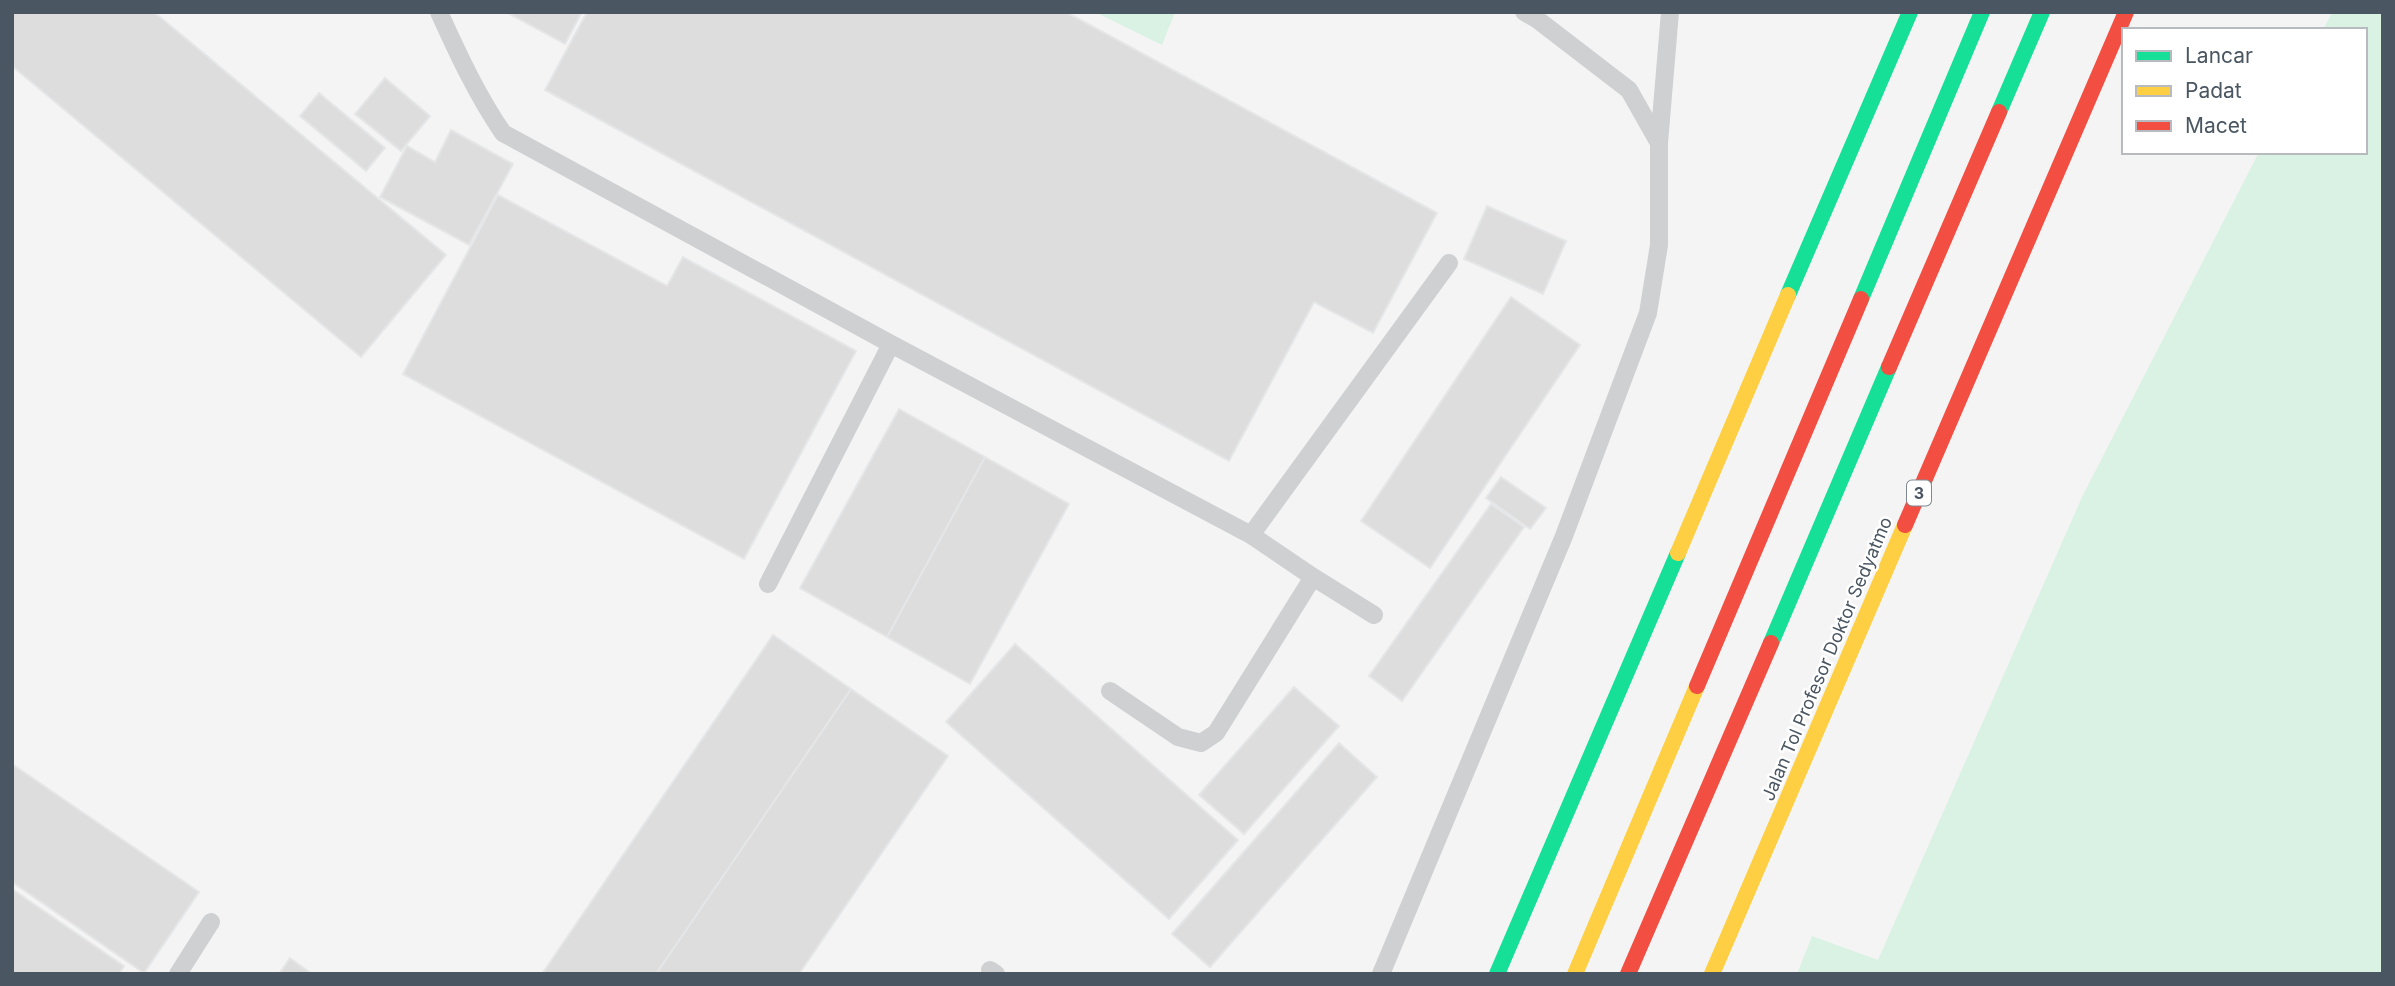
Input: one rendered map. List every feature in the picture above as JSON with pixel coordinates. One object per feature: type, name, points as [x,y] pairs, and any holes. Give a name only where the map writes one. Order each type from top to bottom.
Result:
[{"type":"highway","points":[[1497,974],[1910,12]]},
{"type":"highway","points":[[1574,974],[1982,12]]},
{"type":"highway","points":[[1628,974],[2042,12]]},
{"type":"highway","name":"Jalan Tol Profesor Doktor Sedyatmo","points":[[1712,974],[2126,12]]},
{"type":"highway","points":[[1725,943],[2054,219]]},
{"type":"lane","points":[[439,12],[468,75],[503,133],[891,344],[1251,535],[1374,615]]},
{"type":"lane","points":[[1524,12],[1629,90],[1659,143]]},
{"type":"lane","points":[[1381,974],[1564,536],[1648,313],[1659,245],[1659,143],[1670,12]]},
{"type":"lane","points":[[1251,535],[1449,263]]},
{"type":"lane","points":[[768,584],[891,344]]},
{"type":"lane","points":[[1110,691],[1178,737],[1201,743],[1216,733],[1313,577]]},
{"type":"lane","points":[[178,974],[211,922]]},
{"type":"green space","points":[[1095,12],[1175,12],[1162,45]]},
{"type":"green space","points":[[2332,12],[2383,12],[2383,974],[1797,974],[1812,936],[1878,960],[2082,497],[2258,154],[2367,154],[2367,28],[2324,28]]},
{"type":"building","points":[[12,12],[154,12],[446,255],[361,357],[12,66]]},
{"type":"building","points":[[506,12],[582,12],[565,44]]},
{"type":"building","points":[[587,12],[1066,12],[1437,213],[1373,333],[1314,302],[1229,461],[545,90]]},
{"type":"building","points":[[385,78],[430,116],[401,151],[355,114]]},
{"type":"building","points":[[319,93],[385,148],[366,171],[300,116]]},
{"type":"building","points":[[451,130],[513,164],[469,245],[380,197],[407,146],[435,162]]},
{"type":"building","points":[[498,195],[667,286],[683,257],[856,351],[744,559],[403,374]]},
{"type":"building","points":[[1487,206],[1566,241],[1543,294],[1464,259]]},
{"type":"building","points":[[1511,297],[1580,345],[1430,568],[1361,521]]},
{"type":"building","points":[[899,409],[985,457],[887,637],[800,588]]},
{"type":"building","points":[[985,457],[1069,504],[970,684],[887,637]]},
{"type":"building","points":[[1501,477],[1546,508],[1530,529],[1486,498]]},
{"type":"building","points":[[1491,504],[1524,527],[1402,701],[1369,676]]},
{"type":"building","points":[[773,635],[851,689],[656,974],[542,974]]},
{"type":"building","points":[[1015,644],[1238,840],[1169,919],[946,722]]},
{"type":"building","points":[[1294,687],[1339,726],[1244,834],[1199,795]]},
{"type":"building","points":[[851,689],[948,756],[799,974],[656,974]]},
{"type":"building","points":[[1339,743],[1377,777],[1210,967],[1172,934]]},
{"type":"building","points":[[12,764],[199,892],[144,973],[12,882]]},
{"type":"building","points":[[12,889],[124,966],[119,974],[12,974]]},
{"type":"building","points":[[290,958],[312,974],[279,974]]},
{"type":"traffic: fast","points":[[1788,295],[1910,12]]},
{"type":"traffic: fast","points":[[1861,299],[1982,12]]},
{"type":"traffic: fast","points":[[1999,112],[2042,12]]},
{"type":"traffic: fast","points":[[1771,643],[1889,367]]},
{"type":"traffic: fast","points":[[1497,974],[1678,553]]},
{"type":"traffic: slow","points":[[1678,553],[1788,295]]},
{"type":"traffic: slow","points":[[1712,974],[1905,525]]},
{"type":"traffic: slow","points":[[1575,974],[1697,686]]},
{"type":"traffic: jam","points":[[1905,525],[2126,12]]},
{"type":"traffic: jam","points":[[1889,367],[1999,112]]},
{"type":"traffic: jam","points":[[1697,686],[1861,299]]},
{"type":"traffic: jam","points":[[1628,974],[1771,643]]}]
